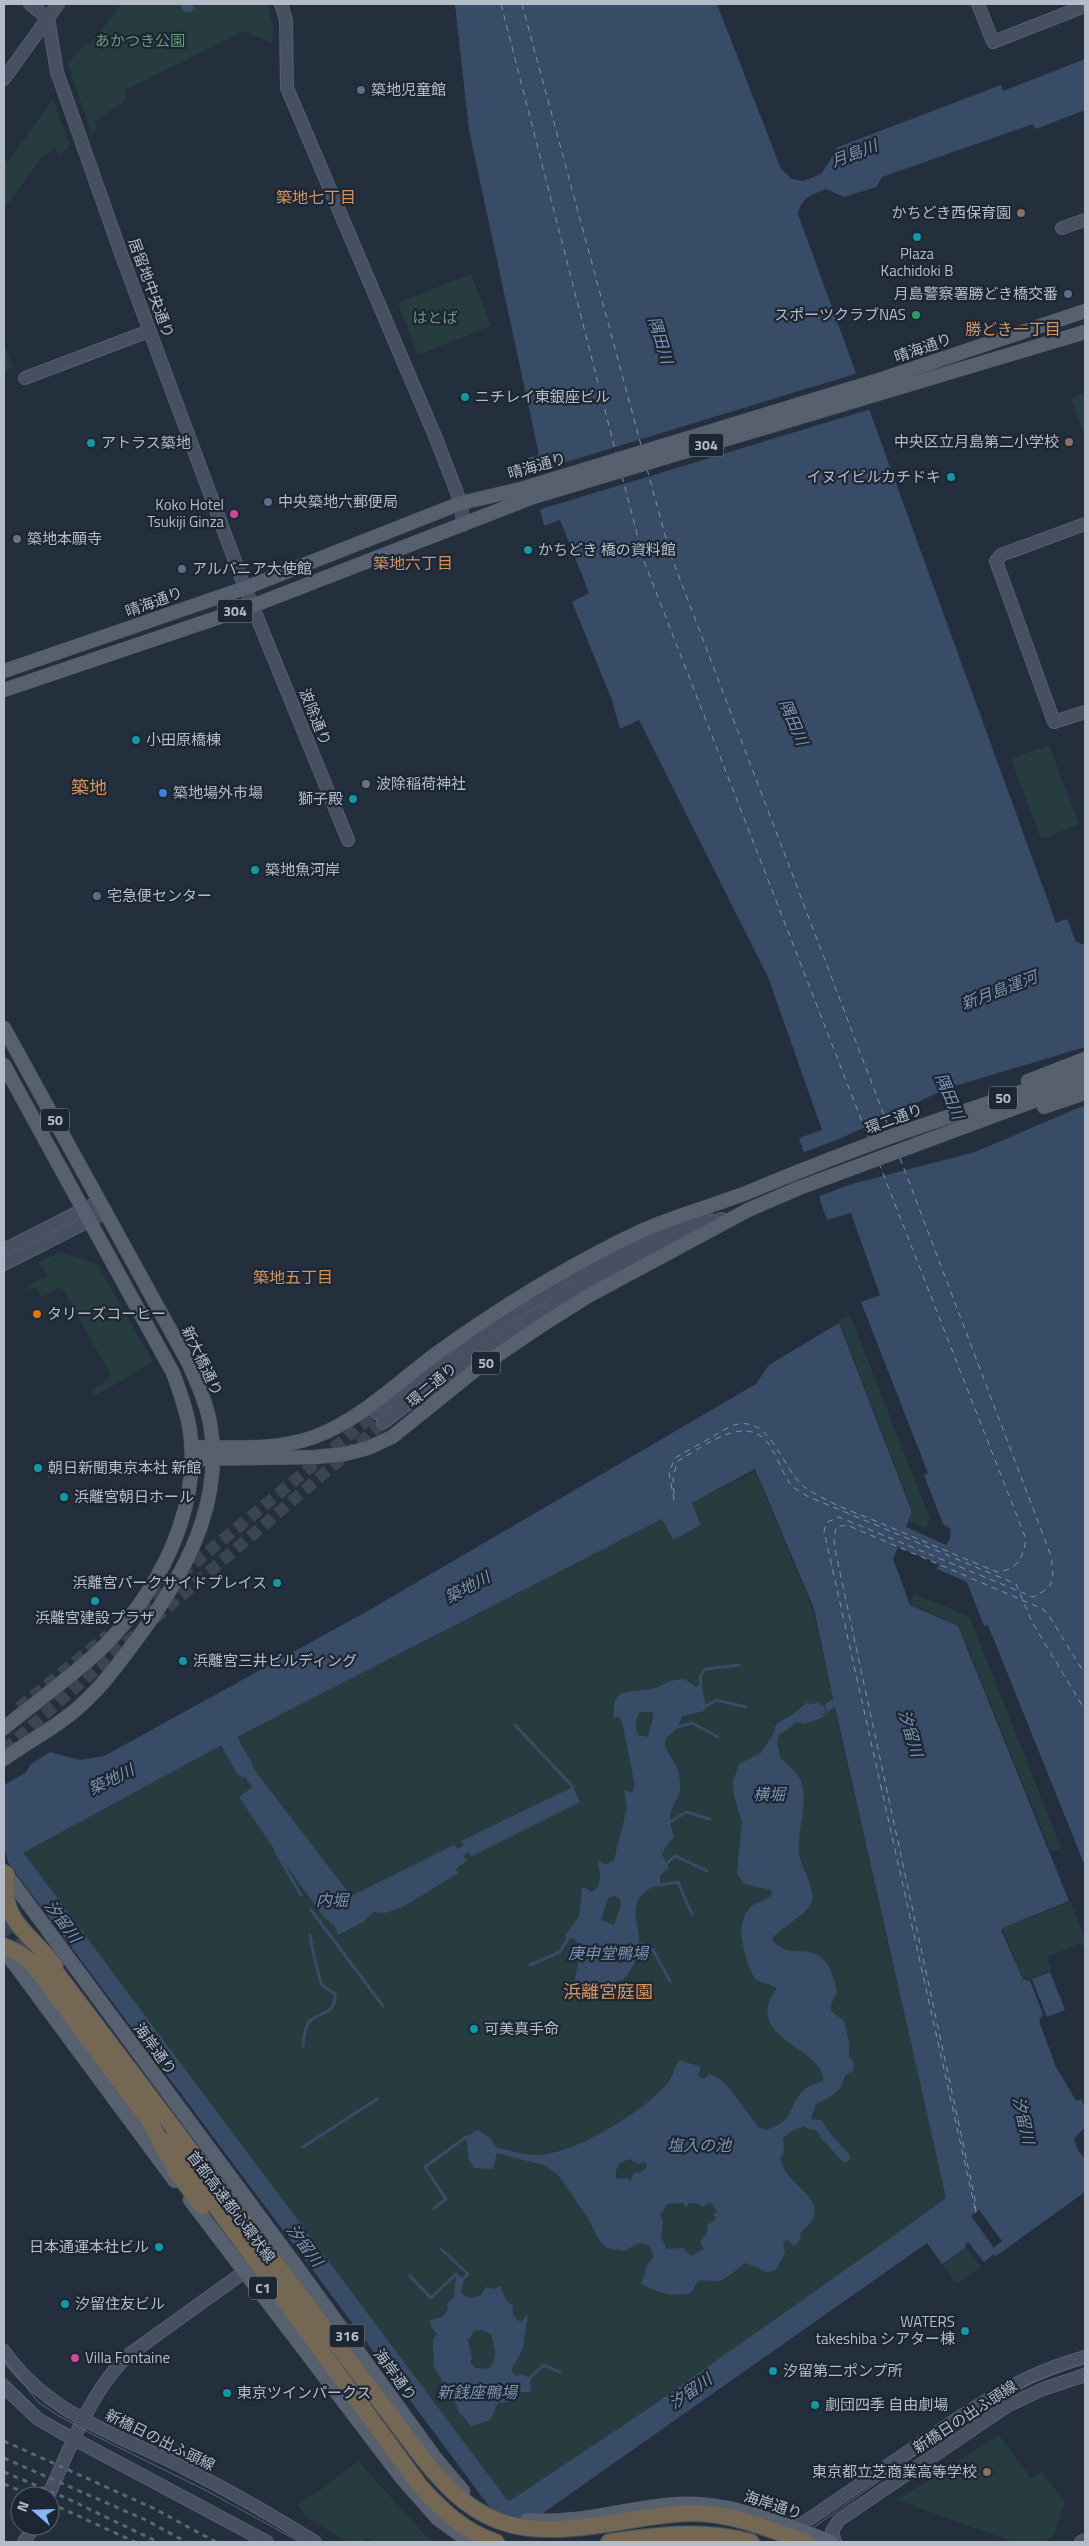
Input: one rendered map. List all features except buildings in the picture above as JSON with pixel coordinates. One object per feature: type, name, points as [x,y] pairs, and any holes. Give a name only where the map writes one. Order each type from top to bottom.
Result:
[{"type":"highway","name":"C1","points":[[5,1873],[4,1899],[16,1925],[38,1944],[163,2111],[204,2152],[283,2259],[370,2388]]},
{"type":"highway","points":[[4,1946],[38,1963]]},
{"type":"highway","name":"C1","points":[[38,1963],[150,2122],[177,2173],[266,2292],[356,2399]]},
{"type":"highway","name":"首都高速都心環状線","points":[[38,1963],[200,2175],[449,2490],[480,2512],[506,2524],[533,2530],[563,2530],[664,2515],[696,2513],[746,2522],[805,2542]]},
{"type":"highway","name":"首都高速都心環状線","points":[[200,2175],[356,2399],[429,2497],[462,2525],[496,2542]]},
{"type":"highway","points":[[609,2542],[681,2533],[710,2534],[751,2542]]},
{"type":"main road","name":"晴海通り","points":[[877,387],[1085,311]]},
{"type":"main road","name":"晴海通り","points":[[4,671],[245,588],[461,503],[532,491],[877,387],[1085,332]]},
{"type":"main road","name":"晴海通り","points":[[4,690],[252,606],[463,525],[532,491]]},
{"type":"main road","name":"新大橋通り","points":[[4,1028],[189,1364],[207,1412],[212,1453],[210,1490],[199,1534],[166,1600],[111,1674],[94,1693],[56,1724],[4,1759]]},
{"type":"main road","name":"50","points":[[920,1126],[1085,1059]]},
{"type":"main road","name":"50","points":[[4,1065],[173,1373],[187,1416],[191,1453],[190,1484],[177,1534],[159,1572],[147,1591],[102,1648],[4,1728]]},
{"type":"main road","name":"環二通り","points":[[212,1453],[284,1444],[311,1438],[333,1428],[357,1414],[462,1336],[549,1280],[661,1222],[744,1194],[793,1173],[920,1126],[1085,1070]]},
{"type":"main road","name":"環二通り","points":[[191,1453],[332,1456],[357,1452],[381,1443],[415,1421],[474,1372],[542,1325],[596,1292],[748,1210],[798,1188],[1085,1082]]},
{"type":"main road","name":"50","points":[[926,1142],[1085,1093]]},
{"type":"main road","name":"海岸通り","points":[[5,1873],[294,2263],[436,2459],[473,2500],[505,2516],[528,2521],[576,2519],[662,2505],[697,2504],[731,2508],[833,2542]]},
{"type":"main road","name":"316","points":[[4,1950],[244,2272],[416,2495],[438,2519],[470,2542]]},
{"type":"street","points":[[30,4],[48,18]]},
{"type":"street","points":[[4,79],[58,4]]},
{"type":"street","points":[[281,4],[286,20],[286,80],[288,88],[435,436],[461,503],[463,525]]},
{"type":"street","points":[[978,4],[993,42],[1085,6]]},
{"type":"street","name":"居留地中央通り","points":[[48,18],[59,79],[149,331],[252,606]]},
{"type":"street","points":[[1062,228],[1085,220]]},
{"type":"street","points":[[25,378],[149,331]]},
{"type":"street","points":[[1085,524],[1001,555],[996,562],[1054,722],[1085,712]]},
{"type":"street","name":"波除通り","points":[[252,606],[348,840]]},
{"type":"street","name":"環二通り","points":[[744,1194],[641,1242],[556,1288],[460,1349],[379,1418],[565,1296],[671,1240],[748,1210]]},
{"type":"street","points":[[4,1250],[103,1207]]},
{"type":"street","points":[[4,1264],[86,1215]]},
{"type":"street","points":[[53,2486],[84,2420],[104,2385],[122,2361],[244,2272]]},
{"type":"street","name":"新橋日の出ふ頭線","points":[[4,2351],[18,2372],[41,2393],[84,2420],[186,2469],[315,2542]]},
{"type":"street","name":"新橋日の出ふ頭線","points":[[791,2527],[805,2522],[974,2406],[1017,2381],[1057,2365],[1085,2357]]},
{"type":"street","name":"新橋日の出ふ頭線","points":[[833,2542],[832,2531],[839,2520],[1007,2406],[1043,2388],[1085,2375]]},
{"type":"street","points":[[4,2387],[38,2419],[267,2542]]},
{"type":"green space","name":"あかつき公園","points":[[121,4],[266,4],[273,25],[272,43],[244,31],[125,90],[127,99],[94,122],[97,129],[91,132],[68,64],[86,42],[90,45]]},
{"type":"green space","points":[[53,99],[70,146],[60,156],[55,148],[42,157],[4,209],[4,159],[8,162]]},
{"type":"green space","name":"はとば","points":[[471,274],[491,326],[418,355],[398,303]]},
{"type":"green space","points":[[4,344],[13,367],[4,371]]},
{"type":"green space","points":[[1085,393],[1085,438],[1071,398]]},
{"type":"green space","points":[[1049,745],[1079,825],[1041,839],[1011,759]]},
{"type":"green space","points":[[60,1252],[97,1264],[153,1362],[95,1396],[92,1389],[110,1379],[109,1372],[64,1291],[59,1288],[41,1297],[36,1287],[29,1290],[27,1286],[47,1275],[39,1262]]},
{"type":"green space","points":[[850,1315],[930,1519],[926,1528],[909,1521],[913,1512],[839,1320]]},
{"type":"green space","points":[[755,1471],[813,1610],[833,1700],[825,1704],[827,1712],[834,1706],[946,2198],[717,2364],[502,2506],[18,1856],[229,1741],[662,1519],[673,1540],[701,1525],[692,1503]]},
{"type":"green space","points":[[914,1594],[969,1616],[1061,1848],[1051,1852],[959,1626],[910,1604]]},
{"type":"green space","points":[[1070,1902],[1085,1938],[1085,1950],[1081,1943],[1047,1957],[1051,1970],[1030,1979],[1023,1978],[1003,1930],[1004,1927]]},
{"type":"green space","points":[[966,2247],[981,2267],[956,2284],[942,2264]]},
{"type":"green space","name":"東京都立芝商業高等学校","points":[[999,2435],[1031,2478],[1042,2472],[1065,2502],[1054,2535],[1044,2542],[1014,2542],[897,2500]]},
{"type":"green space","points":[[358,2461],[425,2535],[434,2542],[373,2542],[367,2538],[364,2542],[347,2542],[307,2517],[297,2504],[319,2491]]},
{"type":"water","points":[[181,4],[194,4],[194,8],[191,12],[186,12],[182,10]]},
{"type":"water","points":[[455,4],[717,4],[781,169],[792,179],[803,181],[822,173],[838,147],[1001,85],[1003,91],[1085,59],[1085,110],[1036,129],[1033,124],[882,177],[876,187],[844,197],[826,189],[804,200],[798,214],[1056,923],[1067,919],[1076,942],[1085,945],[1085,1866],[988,1625],[984,1626],[967,1582],[937,1569],[939,1564],[898,1547],[893,1559],[910,1605],[958,1626],[1069,1901],[1001,1930],[1023,1979],[1030,1981],[1043,2014],[1039,2021],[1056,2067],[1076,2101],[1081,2099],[1085,2106],[1085,2127],[1074,2139],[1078,2150],[1085,2159],[1085,2192],[996,2256],[994,2254],[984,2262],[968,2242],[965,2245],[966,2247],[942,2264],[927,2243],[543,2513],[524,2514],[502,2506],[717,2363],[946,2198],[835,1707],[827,1712],[825,1704],[833,1699],[814,1609],[755,1469],[692,1503],[701,1525],[673,1540],[662,1519],[229,1741],[12,1859],[4,1833],[4,1785],[25,1773],[31,1764],[50,1752],[80,1760],[104,1756],[366,1612],[756,1384],[769,1365],[839,1323],[912,1512],[906,1527],[946,1545],[950,1539],[951,1529],[943,1524],[924,1475],[928,1473],[861,1302],[880,1295],[851,1213],[827,1220],[799,1138],[822,1130],[768,977],[639,720],[620,729],[612,700],[572,602],[589,593],[560,520],[544,526],[528,458],[539,455],[469,130]]},
{"type":"water","name":"庚申堂鴨場","points":[[684,1679],[696,1687],[701,1684],[706,1706],[704,1711],[682,1716],[678,1727],[666,1739],[665,1746],[678,1770],[680,1783],[680,1792],[670,1813],[674,1837],[662,1855],[669,1868],[660,1875],[660,1885],[649,1889],[638,1901],[636,1915],[639,1949],[628,1974],[622,1980],[601,1985],[592,1993],[576,1993],[574,1984],[581,1949],[574,1938],[567,1940],[565,1935],[579,1917],[582,1888],[592,1892],[598,1886],[600,1878],[598,1860],[605,1865],[614,1860],[627,1808],[624,1790],[632,1793],[635,1786],[622,1721],[619,1717],[614,1718],[615,1701],[623,1693],[655,1688]],"holes":[[[643,1712],[653,1712],[648,1737],[639,1735],[636,1730],[638,1715]],[[615,1896],[620,1899],[621,1906],[614,1925],[601,1920],[608,1898]]]},
{"type":"water","points":[[808,1702],[809,1705],[819,1702],[820,1706],[824,1705],[826,1713],[823,1714],[824,1717],[805,1724],[798,1722],[790,1724],[787,1719]]},
{"type":"water","name":"塩入の池","points":[[778,1726],[781,1730],[777,1740],[780,1758],[793,1769],[804,1791],[799,1852],[812,1892],[811,1903],[808,1908],[772,1939],[779,1947],[817,1954],[825,1961],[832,1973],[837,1993],[831,2004],[831,2011],[844,2021],[849,2042],[849,2056],[854,2064],[853,2071],[845,2075],[841,2086],[835,2094],[816,2104],[809,2124],[790,2132],[783,2138],[784,2152],[780,2158],[788,2175],[808,2196],[815,2209],[814,2217],[809,2225],[799,2234],[801,2239],[794,2246],[788,2240],[783,2243],[785,2253],[776,2270],[767,2272],[746,2263],[722,2280],[698,2281],[691,2293],[677,2295],[653,2290],[641,2284],[647,2266],[654,2256],[649,2245],[639,2243],[624,2251],[607,2248],[600,2242],[586,2215],[558,2175],[546,2166],[497,2153],[493,2169],[474,2168],[469,2160],[466,2137],[478,2130],[489,2137],[497,2148],[529,2155],[554,2153],[571,2147],[608,2129],[642,2107],[667,2084],[679,2060],[701,2067],[698,2076],[704,2079],[709,2074],[720,2079],[731,2090],[758,2127],[766,2130],[783,2122],[799,2095],[805,2089],[823,2081],[821,2070],[812,2060],[776,2031],[769,2019],[768,2005],[777,1988],[755,1979],[744,1952],[742,1931],[746,1913],[754,1904],[772,1895],[771,1890],[744,1884],[737,1873],[742,1822],[734,1796],[733,1781],[739,1764],[761,1753]],"holes":[[[630,2159],[638,2164],[645,2162],[647,2167],[640,2173],[635,2172],[630,2181],[627,2178],[616,2179],[619,2163]],[[710,2202],[717,2211],[713,2214],[716,2219],[707,2225],[708,2231],[700,2242],[704,2249],[691,2256],[683,2248],[667,2249],[661,2237],[663,2221],[660,2216],[667,2204],[683,2203],[685,2207],[690,2203],[697,2203],[702,2207]]]},
{"type":"water","name":"内堀","points":[[250,1764],[351,1896],[454,1845],[458,1849],[464,1845],[461,1841],[573,1787],[580,1802],[472,1856],[468,1852],[463,1856],[467,1860],[456,1869],[458,1873],[403,1907],[385,1913],[374,1912],[363,1922],[338,1935],[334,1925],[324,1917],[276,1852],[239,1797],[252,1787],[240,1770]]},
{"type":"water","points":[[1050,1972],[1065,2010],[1047,2017],[1032,1979]]},
{"type":"water","name":"新銭座鴨場","points":[[456,2274],[464,2278],[461,2294],[470,2298],[481,2295],[486,2287],[494,2289],[500,2286],[507,2302],[513,2305],[513,2313],[516,2319],[521,2322],[528,2314],[523,2349],[511,2370],[516,2376],[521,2374],[530,2378],[531,2392],[520,2392],[510,2402],[498,2403],[490,2420],[471,2426],[459,2412],[453,2397],[434,2368],[433,2339],[437,2334],[431,2327],[430,2320],[442,2317],[448,2309],[447,2303],[454,2298]],"holes":[[[475,2330],[482,2330],[491,2334],[495,2349],[494,2361],[488,2369],[476,2368],[470,2362],[472,2359],[468,2340]]]},
{"type":"pier","points":[[858,373],[871,409],[538,510],[530,473]]},
{"type":"pier","points":[[1085,1047],[1085,1105],[975,1152],[852,1184],[817,1197],[801,1153],[837,1140],[948,1088]]},
{"type":"pier","points":[[979,2210],[1002,2241],[994,2248],[971,2216]]},
{"type":"waterway","name":"汐留川","points":[[812,1400],[1034,2148],[517,2512],[501,2507],[16,1858],[8,1820],[98,1787],[812,1400]]},
{"type":"waterway","points":[[701,1684],[700,1677],[705,1669],[740,1665]]},
{"type":"waterway","points":[[706,1706],[716,1700],[746,1707]]},
{"type":"waterway","points":[[219,1722],[244,1768]]},
{"type":"waterway","points":[[780,1728],[789,1722]]},
{"type":"waterway","points":[[678,1727],[692,1723],[718,1737]]},
{"type":"waterway","points":[[515,1725],[573,1787]]},
{"type":"waterway","points":[[670,1822],[686,1812],[710,1819]]},
{"type":"waterway","points":[[276,1852],[301,1895]]},
{"type":"waterway","points":[[666,1864],[675,1856],[707,1871]]},
{"type":"waterway","points":[[660,1885],[678,1882],[692,1914]]},
{"type":"waterway","points":[[311,1910],[383,2006]]},
{"type":"waterway","points":[[303,2046],[307,2024],[330,2010],[335,2001],[335,1994],[322,1985],[310,1935]]},
{"type":"waterway","points":[[530,1965],[560,1952],[567,1940]]},
{"type":"waterway","points":[[639,1943],[653,1950],[670,1981]]},
{"type":"waterway","points":[[303,2147],[377,2099]]},
{"type":"waterway","points":[[809,2124],[819,2125],[825,2135],[845,2157]]},
{"type":"waterway","points":[[434,2208],[446,2199],[425,2167],[466,2137]]},
{"type":"waterway","points":[[441,2249],[468,2274],[464,2278]]},
{"type":"waterway","points":[[410,2276],[431,2298],[456,2274]]},
{"type":"waterway","points":[[530,2378],[544,2365],[560,2372]]},
{"type":"ferry route","points":[[501,4],[616,453]]},
{"type":"ferry route","points":[[522,4],[641,445]]},
{"type":"ferry route","points":[[647,469],[670,553],[890,1131]]},
{"type":"ferry route","points":[[622,476],[644,561],[868,1137]]},
{"type":"ferry route","points":[[900,1158],[1051,1556],[1053,1571],[1050,1586],[1033,1597],[839,1517],[827,1522],[824,1531],[976,2213],[975,2199],[836,1554],[834,1540],[836,1527],[847,1525],[1043,1609],[1085,1674]]},
{"type":"ferry route","points":[[674,1500],[669,1473],[675,1458],[731,1426],[745,1424],[756,1427],[766,1435],[797,1480],[806,1488],[832,1503],[997,1572],[1010,1569],[1018,1562],[1026,1539],[880,1166]]},
{"type":"ferry route","points":[[674,1494],[673,1476],[678,1461],[715,1439],[741,1431],[753,1432],[764,1438],[791,1485],[807,1496],[1016,1584],[1032,1622],[1085,1710]]},
{"type":"tunnel","points":[[139,1609],[376,1413]]},
{"type":"tunnel","points":[[154,1619],[383,1423]]},
{"type":"tunnel","points":[[19,1708],[108,1635]]},
{"type":"tunnel","points":[[4,1750],[135,1635]]},
{"type":"tunnel","points":[[4,1919],[35,1963]]},
{"type":"tram line","points":[[4,2359],[38,2402],[59,2416],[209,2492],[300,2542]]},
{"type":"tram line","points":[[793,2542],[971,2416],[1035,2381],[1085,2363]]},
{"type":"tram line","points":[[4,2377],[36,2408]]},
{"type":"railway","points":[[4,2441],[153,2508],[216,2542]]},
{"type":"railway","points":[[4,2458],[146,2520],[186,2542]]},
{"type":"railway","points":[[4,2472],[66,2498],[158,2542]]},
{"type":"railway","points":[[4,2484],[10,2486]]},
{"type":"railway","points":[[60,2508],[135,2542]]},
{"type":"place","name":"築地児童館","points":[[361,90]]},
{"type":"place","name":"かちどき西保育園","points":[[1021,213]]},
{"type":"place","name":"Plaza Kachidoki B","points":[[917,237]]},
{"type":"place","name":"月島警察署勝どき橋交番","points":[[1068,294]]},
{"type":"place","name":"スポーツクラブNAS","points":[[916,315]]},
{"type":"place","name":"ニチレイ東銀座ビル","points":[[465,397]]},
{"type":"place","name":"中央区立月島第二小学校","points":[[1069,442]]},
{"type":"place","name":"アトラス築地","points":[[91,443]]},
{"type":"place","name":"イヌイビルカチドキ","points":[[951,477]]},
{"type":"place","name":"中央築地六郵便局","points":[[268,502]]},
{"type":"place","name":"Koko Hotel Tsukiji Ginza","points":[[234,514]]},
{"type":"place","name":"築地本願寺","points":[[17,539]]},
{"type":"place","name":"かちどき 橋の資料館","points":[[528,550]]},
{"type":"place","name":"アルバニア大使館","points":[[182,569]]},
{"type":"place","name":"小田原橋棟","points":[[136,740]]},
{"type":"place","name":"波除稲荷神社","points":[[366,784]]},
{"type":"place","name":"築地場外市場","points":[[163,793]]},
{"type":"place","name":"獅子殿","points":[[353,799]]},
{"type":"place","name":"築地魚河岸","points":[[255,870]]},
{"type":"place","name":"宅急便センター","points":[[97,896]]},
{"type":"place","name":"タリーズコーヒー","points":[[37,1314]]},
{"type":"place","name":"朝日新聞東京本社 新館","points":[[38,1468]]},
{"type":"place","name":"浜離宮朝日ホール","points":[[64,1497]]},
{"type":"place","name":"浜離宮パークサイドプレイス","points":[[277,1583]]},
{"type":"place","name":"浜離宮建設プラザ","points":[[95,1601]]},
{"type":"place","name":"浜離宮三井ビルディング","points":[[183,1661]]},
{"type":"place","name":"可美真手命","points":[[474,2029]]},
{"type":"place","name":"日本通運本社ビル","points":[[159,2247]]},
{"type":"place","name":"汐留住友ビル","points":[[65,2304]]},
{"type":"place","name":"WATERS takeshiba シアター棟","points":[[965,2331]]},
{"type":"place","name":"Villa Fontaine","points":[[75,2358]]},
{"type":"place","name":"汐留第二ポンプ所","points":[[773,2371]]},
{"type":"place","name":"東京ツインパークス","points":[[227,2393]]},
{"type":"place","name":"劇団四季 自由劇場","points":[[815,2405]]},
{"type":"place","name":"東京都立芝商業高等学校","points":[[987,2472]]},
{"type":"district","name":"築地七丁目","points":[[316,197]]},
{"type":"district","name":"勝どき一丁目","points":[[1013,329]]},
{"type":"district","name":"築地六丁目","points":[[413,563]]},
{"type":"district","name":"築地","points":[[89,788]]},
{"type":"district","name":"築地五丁目","points":[[293,1277]]},
{"type":"district","name":"浜離宮庭園","points":[[608,1992]]},
{"type":"water label","name":"月島川","points":[[854,153]]},
{"type":"water label","name":"隅田川","points":[[661,340]]},
{"type":"water label","name":"隅田川","points":[[794,722]]},
{"type":"water label","name":"新月島運河","points":[[999,990]]},
{"type":"water label","name":"隅田川","points":[[950,1096]]},
{"type":"water label","name":"築地川","points":[[467,1587]]},
{"type":"water label","name":"築地川","points":[[111,1779]]},
{"type":"water label","name":"横堀","points":[[769,1794]]}]
